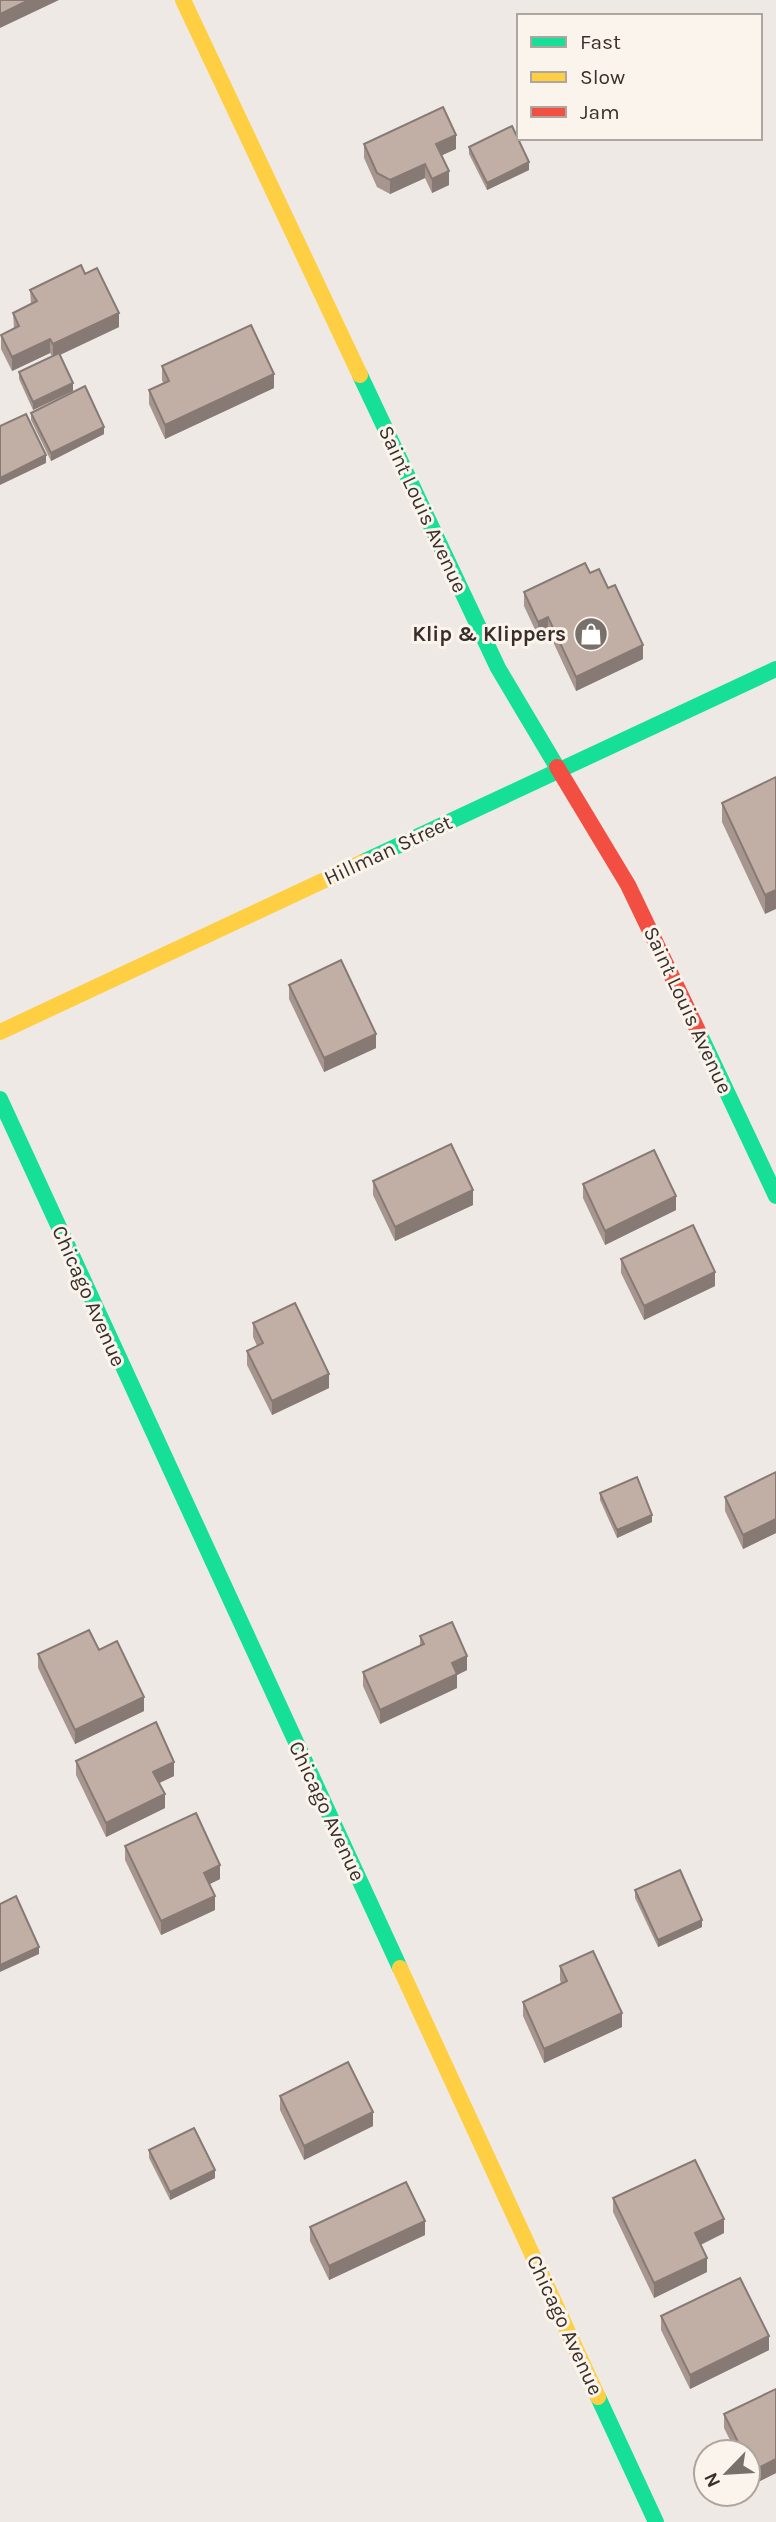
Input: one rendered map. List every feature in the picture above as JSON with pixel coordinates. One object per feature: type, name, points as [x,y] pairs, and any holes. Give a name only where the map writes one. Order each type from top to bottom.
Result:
[{"type":"street","name":"Saint Louis Avenue","points":[[183,0],[498,668],[628,885],[776,1196]]},
{"type":"street","name":"Hillman Street","points":[[0,1032],[776,669]]},
{"type":"street","name":"Chicago Avenue","points":[[0,1099],[656,2522]]},
{"type":"building","points":[[0,0],[29,0],[0,14]]},
{"type":"building","points":[[443,107],[456,135],[436,144],[449,171],[432,179],[425,164],[390,180],[377,173],[364,144]]},
{"type":"building","points":[[512,126],[529,162],[487,183],[469,147]]},
{"type":"building","points":[[81,265],[85,274],[97,268],[119,313],[53,344],[50,339],[12,357],[1,335],[19,326],[13,313],[37,301],[30,290]]},
{"type":"building","points":[[251,325],[274,374],[165,425],[149,390],[169,381],[162,366]]},
{"type":"building","points":[[59,353],[73,383],[33,402],[19,372]]},
{"type":"building","points":[[85,386],[104,427],[51,453],[31,413]]},
{"type":"building","points":[[26,414],[46,455],[0,478],[0,426]]},
{"type":"building","name":"Klip & Klippers","points":[[585,563],[590,573],[599,569],[608,588],[615,585],[643,645],[576,677],[548,617],[538,622],[524,592]]},
{"type":"building","points":[[776,777],[776,890],[765,895],[722,803]]},
{"type":"building","points":[[341,960],[376,1034],[324,1058],[289,985]]},
{"type":"building","points":[[451,1144],[473,1190],[395,1227],[373,1181]]},
{"type":"building","points":[[654,1150],[676,1196],[605,1231],[583,1184]]},
{"type":"building","points":[[693,1225],[715,1272],[644,1306],[621,1259]]},
{"type":"building","points":[[295,1303],[329,1374],[272,1401],[247,1351],[263,1343],[253,1323]]},
{"type":"building","points":[[776,1472],[776,1519],[743,1535],[725,1497]]},
{"type":"building","points":[[637,1477],[652,1515],[617,1530],[600,1493]]},
{"type":"building","points":[[452,1622],[467,1656],[452,1663],[457,1674],[380,1710],[363,1672],[424,1644],[420,1636]]},
{"type":"building","points":[[89,1630],[99,1650],[117,1641],[144,1697],[75,1730],[38,1654]]},
{"type":"building","points":[[156,1722],[174,1762],[153,1772],[165,1794],[106,1823],[76,1761]]},
{"type":"building","points":[[196,1813],[220,1865],[204,1873],[215,1896],[161,1921],[125,1846]]},
{"type":"building","points":[[680,1870],[702,1920],[658,1940],[635,1890]]},
{"type":"building","points":[[16,1896],[39,1947],[0,1965],[0,1904]]},
{"type":"building","points":[[593,1951],[622,2013],[544,2049],[523,2002],[567,1981],[560,1966]]},
{"type":"building","points":[[348,2062],[373,2112],[304,2146],[280,2096]]},
{"type":"building","points":[[194,2128],[215,2170],[170,2192],[149,2150]]},
{"type":"building","points":[[695,2160],[724,2219],[695,2233],[707,2258],[654,2283],[613,2198]]},
{"type":"building","points":[[406,2182],[425,2221],[329,2266],[310,2227]]},
{"type":"building","points":[[740,2278],[769,2336],[690,2375],[661,2316]]},
{"type":"building","points":[[776,2389],[776,2459],[762,2466],[762,2438],[736,2438],[724,2414]]},
{"type":"traffic: fast","points":[[360,375],[498,668],[557,767]]},
{"type":"traffic: fast","points":[[363,862],[776,669]]},
{"type":"traffic: fast","points":[[700,1035],[776,1196]]},
{"type":"traffic: fast","points":[[0,1099],[400,1968]]},
{"type":"traffic: fast","points":[[598,2397],[656,2522]]},
{"type":"traffic: slow","points":[[183,0],[360,375]]},
{"type":"traffic: slow","points":[[0,1032],[363,862]]},
{"type":"traffic: slow","points":[[400,1968],[598,2397]]},
{"type":"traffic: jam","points":[[557,767],[628,885],[700,1035]]},
{"type":"place","name":"Klip & Klippers","points":[[591,634]]}]
